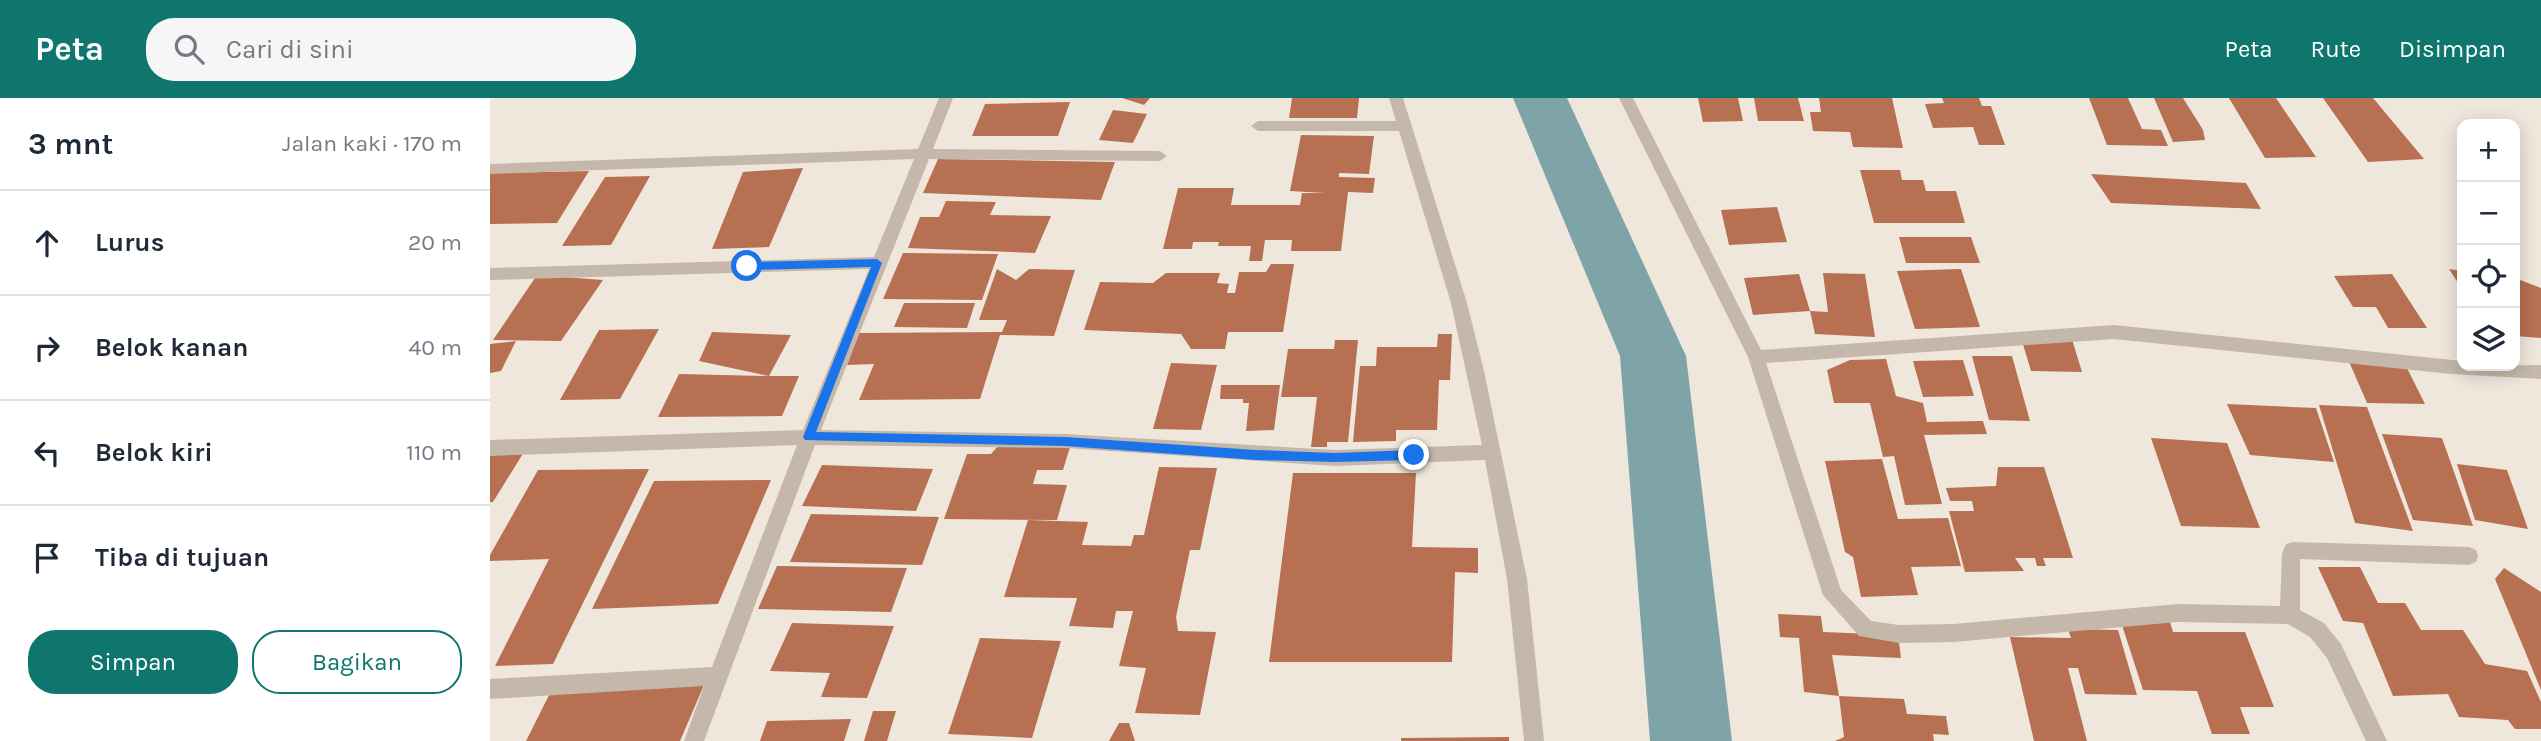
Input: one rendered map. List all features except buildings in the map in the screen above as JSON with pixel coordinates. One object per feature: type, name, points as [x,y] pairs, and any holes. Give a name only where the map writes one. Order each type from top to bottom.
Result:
[{"type":"street","points":[[694,741],[877,263],[946,98]]},
{"type":"street","points":[[1396,98],[1459,303],[1492,452],[1517,579],[1534,741]]},
{"type":"street","points":[[1626,98],[1756,357],[1833,595],[1866,629],[1899,634],[1954,633],[2178,613],[2290,615],[2317,631],[2334,651],[2376,741]]},
{"type":"street","points":[[1258,126],[1404,126]]},
{"type":"street","points":[[490,169],[924,154],[1160,156]]},
{"type":"street","points":[[490,274],[877,263]]},
{"type":"street","points":[[1756,357],[2114,332],[2451,368],[2541,372]]},
{"type":"street","points":[[490,448],[809,437],[1065,441],[1256,455],[1335,457],[1492,452]]},
{"type":"street","points":[[2290,615],[2293,550],[2469,556]]},
{"type":"street","points":[[490,689],[717,676]]},
{"type":"waterway","points":[[1540,98],[1653,356],[1691,741]]},
{"type":"route","points":[[747,266],[877,263],[809,437],[1065,441],[1256,455],[1414,455]]}]
